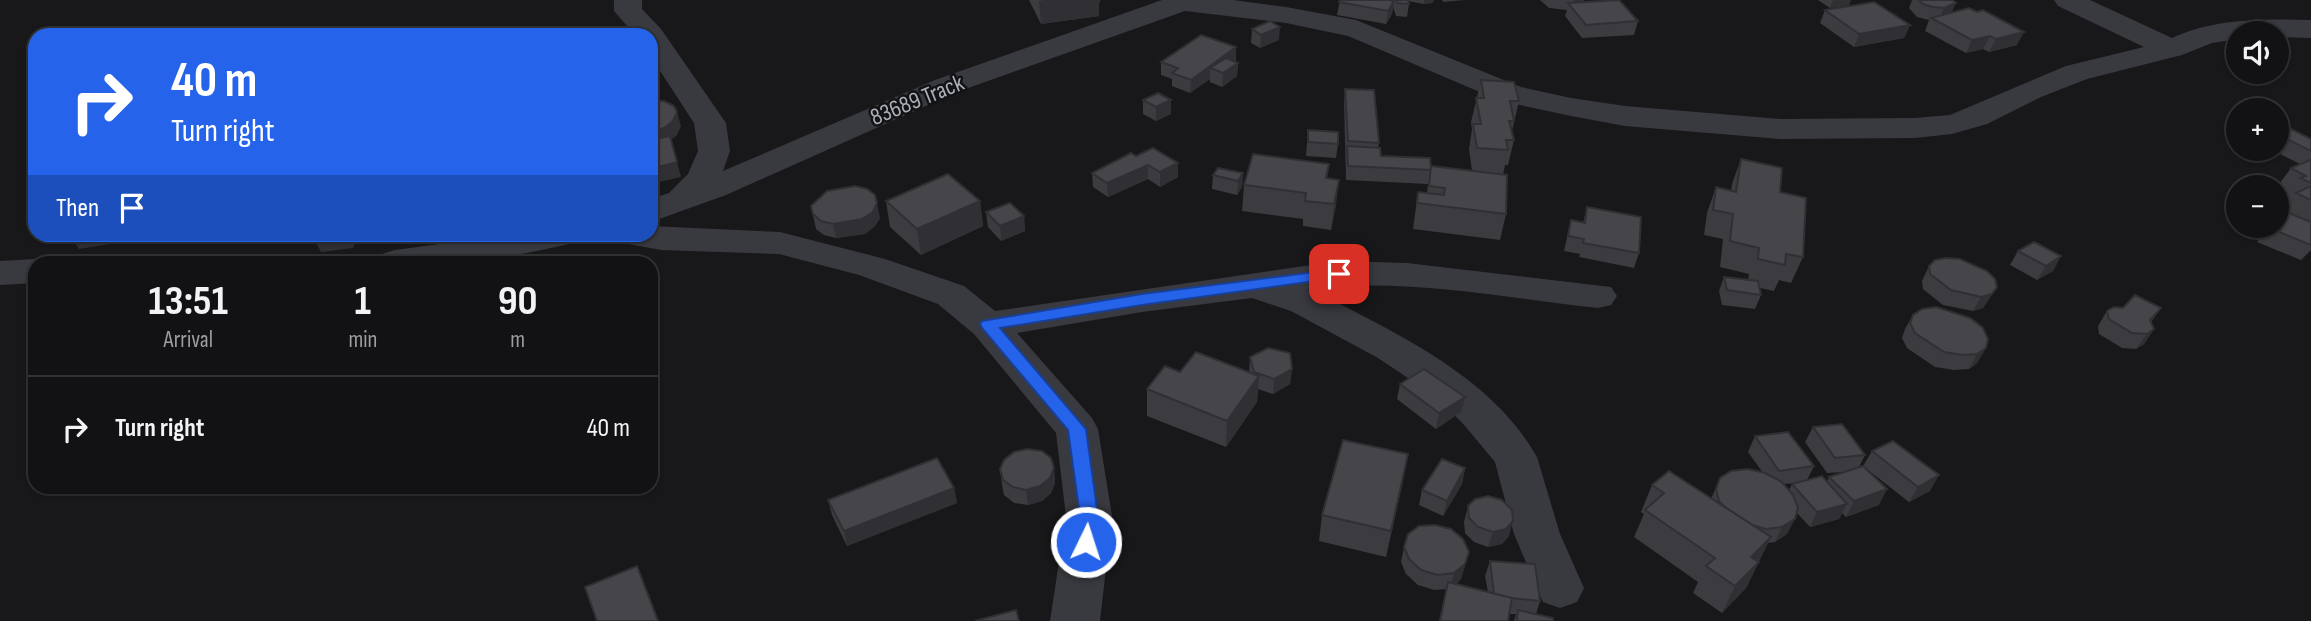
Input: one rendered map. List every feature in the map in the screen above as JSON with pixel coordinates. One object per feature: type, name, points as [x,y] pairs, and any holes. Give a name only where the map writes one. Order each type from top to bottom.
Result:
[{"type":"street","points":[[628,0],[628,11],[644,28]]},
{"type":"street","points":[[2068,0],[2172,49]]},
{"type":"street","points":[[1186,1],[1286,15],[1356,29],[1512,94],[1571,107],[1625,116],[1780,129],[1915,128],[1952,124],[1976,117],[2030,90],[2077,72],[2172,49],[2192,38],[2239,29],[2311,29]]},
{"type":"street","name":"83689 Track","points":[[664,207],[946,86],[1186,1]]},
{"type":"street","points":[[658,45],[710,123],[714,151],[703,178],[664,207]]},
{"type":"street","points":[[658,238],[780,243],[872,268],[951,295],[988,324],[1077,429],[1089,516],[1075,621]]},
{"type":"street","points":[[441,256],[530,242]]},
{"type":"street","points":[[0,273],[28,271]]},
{"type":"street","points":[[988,324],[1339,274],[1406,275],[1598,296]]},
{"type":"street","points":[[1254,286],[1305,302],[1392,348],[1453,388],[1515,457],[1537,534],[1560,587]]},
{"type":"building","points":[[1397,0],[1408,0],[1409,4],[1397,3]]},
{"type":"building","points":[[1619,0],[1638,21],[1586,25],[1568,3]]},
{"type":"building","points":[[1919,0],[1952,0],[1956,3],[1944,8],[1923,4]]},
{"type":"building","points":[[1394,1],[1388,11],[1339,2]]},
{"type":"building","points":[[1874,2],[1910,25],[1859,34],[1825,10]]},
{"type":"building","points":[[1969,8],[1977,12],[1983,10],[2024,32],[1996,39],[1990,36],[1972,40],[1931,18]]},
{"type":"building","points":[[1270,21],[1280,27],[1261,35],[1252,29]]},
{"type":"building","points":[[1201,35],[1236,47],[1191,80],[1172,73],[1178,68],[1161,62]]},
{"type":"building","points":[[1226,58],[1238,63],[1223,73],[1210,68]]},
{"type":"building","points":[[1481,80],[1514,82],[1519,101],[1510,101],[1514,121],[1509,121],[1514,140],[1506,140],[1508,150],[1477,148],[1473,124],[1481,124],[1476,98],[1484,98]]},
{"type":"building","points":[[1345,89],[1374,90],[1379,143],[1348,141]]},
{"type":"building","points":[[1158,93],[1171,100],[1156,107],[1143,100]]},
{"type":"building","points":[[658,101],[674,106],[677,112],[673,121],[658,130]]},
{"type":"building","points":[[1308,130],[1338,132],[1338,144],[1308,142]]},
{"type":"building","points":[[2289,130],[2311,139],[2311,151],[2289,140]]},
{"type":"building","points":[[670,136],[677,162],[658,167],[658,139]]},
{"type":"building","points":[[1347,146],[1380,148],[1381,156],[1430,158],[1431,170],[1348,166]]},
{"type":"building","points":[[1153,148],[1178,163],[1160,172],[1148,165],[1107,183],[1092,173],[1131,153],[1136,156]]},
{"type":"building","points":[[1253,154],[1329,164],[1326,178],[1339,180],[1334,204],[1305,201],[1306,193],[1244,185]]},
{"type":"building","points":[[1741,159],[1782,168],[1780,192],[1806,198],[1803,257],[1786,254],[1785,265],[1758,259],[1759,248],[1730,241],[1733,214],[1713,210],[1716,187],[1736,192]]},
{"type":"building","points":[[2310,160],[2311,183],[2300,178],[2306,176],[2291,168]]},
{"type":"building","points":[[1431,166],[1507,175],[1506,214],[1417,203],[1418,192],[1444,195],[1445,188],[1429,186]]},
{"type":"building","points":[[1218,168],[1243,173],[1238,181],[1213,175]]},
{"type":"building","points":[[948,174],[980,201],[917,229],[886,201]]},
{"type":"building","points":[[855,186],[867,189],[875,195],[877,203],[873,212],[862,219],[833,224],[821,221],[813,214],[811,206],[827,191]]},
{"type":"building","points":[[2311,186],[2311,200],[2296,193]]},
{"type":"building","points":[[1010,203],[1024,216],[1000,226],[986,212]]},
{"type":"building","points":[[1587,207],[1641,217],[1639,253],[1583,243],[1584,239],[1568,236],[1571,220],[1585,223]]},
{"type":"building","points":[[2289,213],[2311,222],[2311,245],[2289,236]]},
{"type":"building","points":[[2034,242],[2061,256],[2046,266],[2018,251]]},
{"type":"building","points":[[1960,259],[1987,271],[1995,279],[1997,287],[1992,294],[1981,297],[1951,290],[1930,274],[1929,266],[1935,260]]},
{"type":"building","points":[[1724,277],[1758,281],[1761,295],[1727,290]]},
{"type":"building","points":[[2135,295],[2161,308],[2150,320],[2154,329],[2147,334],[2132,333],[2109,319],[2107,311],[2114,307],[2123,308]]},
{"type":"building","points":[[1936,307],[1970,318],[1983,328],[1988,339],[1986,348],[1977,354],[1944,352],[1915,333],[1910,323],[1913,315],[1922,309]]},
{"type":"building","points":[[1268,348],[1290,353],[1292,369],[1274,379],[1254,372],[1250,357]]},
{"type":"building","points":[[1196,352],[1259,376],[1227,421],[1147,389],[1165,366],[1180,372]]},
{"type":"building","points":[[1424,369],[1465,397],[1439,413],[1400,384]]},
{"type":"building","points":[[1842,424],[1865,455],[1835,458],[1813,427]]},
{"type":"building","points":[[1788,432],[1814,466],[1779,471],[1755,436]]},
{"type":"building","points":[[1343,440],[1408,454],[1391,531],[1322,515]]},
{"type":"building","points":[[1893,441],[1939,475],[1918,487],[1872,451]]},
{"type":"building","points":[[1027,449],[1042,451],[1051,458],[1054,468],[1050,478],[1040,486],[1026,490],[1013,487],[1003,480],[1000,469],[1004,460],[1014,452]]},
{"type":"building","points":[[937,458],[954,488],[844,531],[828,500]]},
{"type":"building","points":[[1442,459],[1465,468],[1447,501],[1422,490]]},
{"type":"building","points":[[1863,466],[1887,489],[1854,501],[1829,477]]},
{"type":"building","points":[[1748,469],[1765,473],[1782,482],[1793,495],[1798,508],[1795,519],[1782,527],[1766,529],[1752,525],[1719,501],[1716,489],[1720,478],[1731,471]]},
{"type":"building","points":[[1669,471],[1771,537],[1751,557],[1759,562],[1735,586],[1706,566],[1715,558],[1645,510],[1664,493],[1652,485]]},
{"type":"building","points":[[1822,476],[1847,504],[1817,512],[1792,484]]},
{"type":"building","points":[[1488,496],[1502,500],[1512,510],[1513,521],[1506,529],[1493,532],[1478,527],[1469,518],[1468,506],[1475,499]]},
{"type":"building","points":[[1435,525],[1451,529],[1463,539],[1469,552],[1465,564],[1454,573],[1438,575],[1421,570],[1409,559],[1404,547],[1408,534],[1419,526]]},
{"type":"building","points":[[1490,561],[1535,564],[1540,601],[1494,594]]},
{"type":"building","points":[[637,566],[658,621],[597,621],[585,587]]},
{"type":"building","points":[[1448,582],[1512,598],[1508,621],[1440,621]]},
{"type":"building","points":[[1016,610],[1019,621],[975,621]]},
{"type":"building","points":[[1518,610],[1553,618],[1553,621],[1517,621]]},
{"type":"route","points":[[1086,542],[1089,516],[1077,429],[988,324],[1339,274]]}]
